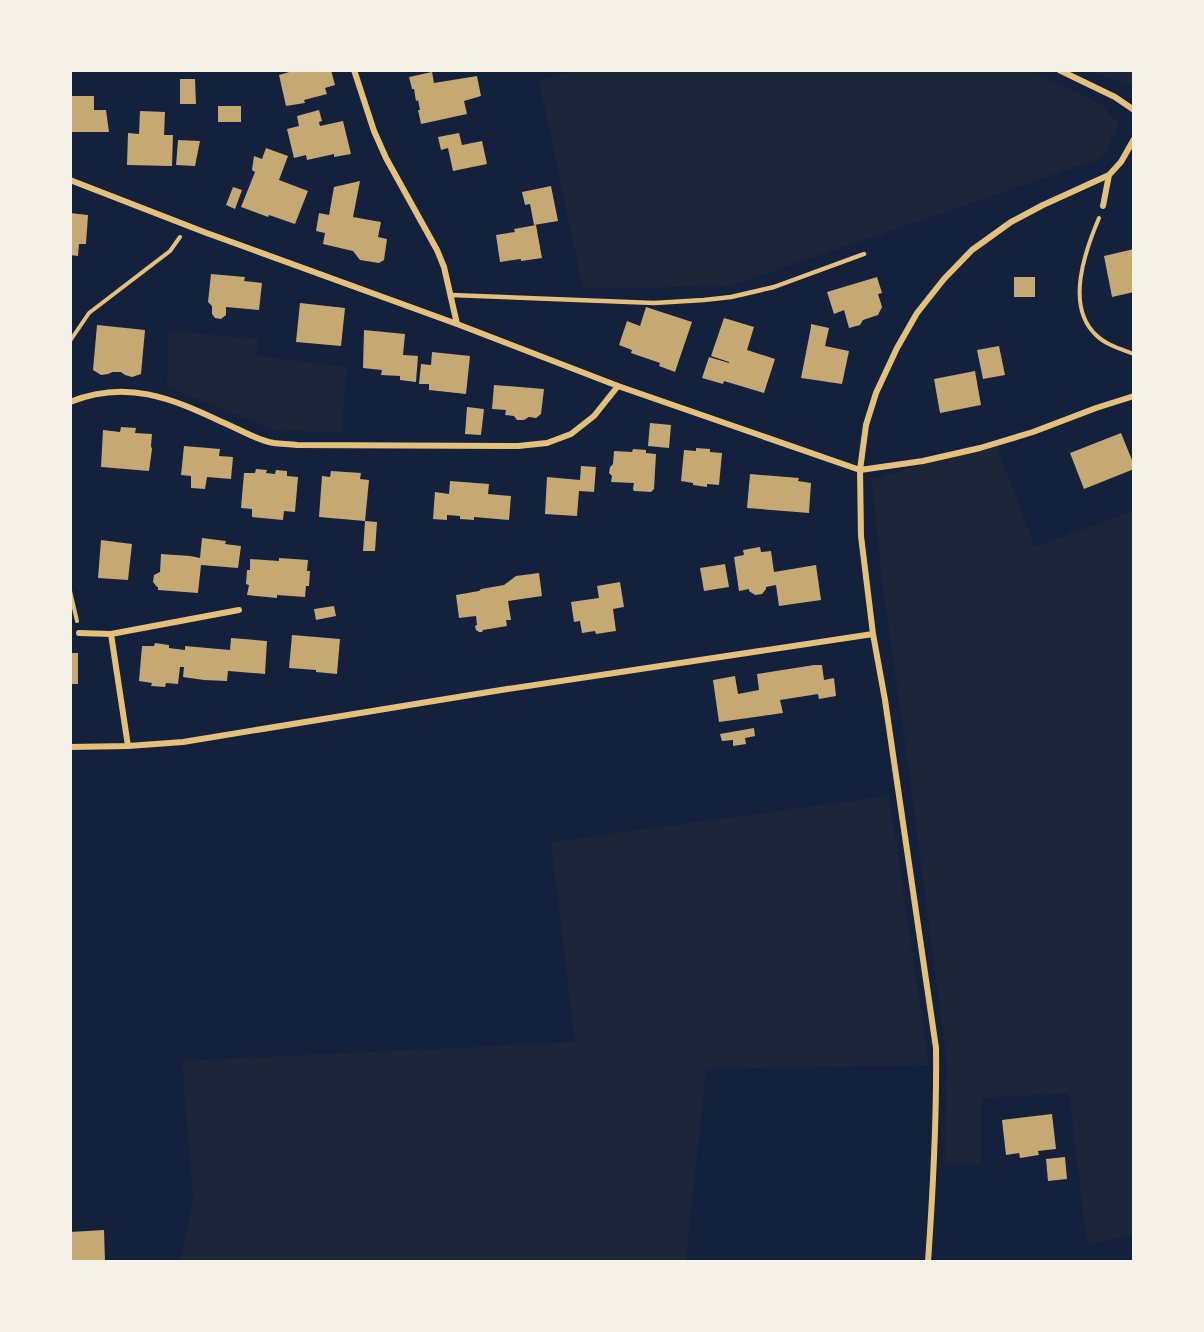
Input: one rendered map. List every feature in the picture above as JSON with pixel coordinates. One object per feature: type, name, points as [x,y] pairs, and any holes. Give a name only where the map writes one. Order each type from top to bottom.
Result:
[{"type":"street","points":[[354,70],[374,131],[386,158],[444,267],[457,324]]},
{"type":"street","points":[[1059,70],[1115,97],[1134,110]]},
{"type":"street","points":[[928,1262],[935,1171],[936,1048],[885,700],[873,634],[861,536],[860,470],[866,425],[876,393],[897,348],[917,313],[944,279],[972,250],[1011,222],[1109,175],[1121,162],[1134,139]]},
{"type":"street","points":[[1103,206],[1109,175]]},
{"type":"street","points":[[70,180],[618,386],[860,470],[923,461],[980,448],[1134,396]]},
{"type":"street","points":[[70,402],[103,392],[127,391],[150,394],[273,443],[518,446],[547,443],[571,434],[594,416],[618,386]]},
{"type":"street","points":[[79,633],[111,634],[239,610]]},
{"type":"street","points":[[111,634],[128,746]]},
{"type":"street","points":[[70,747],[128,746],[183,741],[873,634]]},
{"type":"lane","points":[[451,295],[654,303],[704,300],[732,297],[774,287],[864,254]]},
{"type":"path","points":[[1103,206],[1090,239],[1081,272],[1080,298],[1084,319],[1097,336],[1111,345],[1134,354]]},
{"type":"path","points":[[70,341],[89,313],[170,251],[190,226]]},
{"type":"path","points":[[70,591],[79,633]]},
{"type":"shaded area","points":[[579,71],[1031,71],[1101,104],[1119,124],[1102,158],[730,286],[583,289],[539,81]]},
{"type":"shaded area","points":[[1090,71],[1133,71],[1133,87]]},
{"type":"shaded area","points":[[168,331],[259,339],[256,356],[347,367],[341,433],[274,430],[167,387]]},
{"type":"shaded area","points":[[996,444],[1035,547],[1133,511],[1133,1235],[1087,1245],[1069,1093],[981,1098],[981,1164],[945,1165],[947,1064],[882,581],[872,479]]},
{"type":"shaded area","points":[[889,796],[929,1065],[706,1069],[686,1261],[181,1261],[193,1198],[182,1061],[575,1042],[551,842]]},
{"type":"building","points":[[296,70],[331,70],[335,85],[325,88],[327,94],[304,100],[305,103],[286,106],[279,75]]},
{"type":"building","points":[[432,72],[434,83],[477,76],[481,96],[464,101],[467,114],[421,124],[418,100],[416,101],[409,77]]},
{"type":"building","points":[[180,79],[195,79],[196,104],[180,104]]},
{"type":"building","points":[[70,96],[94,96],[94,110],[106,110],[109,132],[70,132]]},
{"type":"building","points":[[218,106],[241,106],[241,122],[218,122]]},
{"type":"building","points":[[319,110],[322,121],[319,122],[320,126],[343,121],[351,154],[334,157],[334,154],[307,160],[306,155],[294,158],[287,129],[299,126],[297,116]]},
{"type":"building","points":[[140,111],[165,112],[164,135],[173,135],[172,166],[127,165],[128,133],[139,134]]},
{"type":"building","points":[[459,133],[462,145],[482,141],[487,164],[453,171],[448,148],[441,150],[438,137]]},
{"type":"building","points":[[178,140],[200,141],[195,166],[176,165]]},
{"type":"building","points":[[266,148],[288,156],[279,180],[308,191],[295,224],[241,207],[255,172],[252,170],[254,156],[262,159]]},
{"type":"building","points":[[360,181],[353,217],[381,222],[378,237],[387,239],[384,260],[379,263],[360,260],[353,251],[323,244],[325,233],[316,231],[319,213],[329,215],[334,187]]},
{"type":"building","points":[[551,186],[558,221],[534,225],[530,204],[525,205],[522,192]]},
{"type":"building","points":[[233,187],[242,190],[235,209],[226,205]]},
{"type":"building","points":[[70,213],[88,215],[86,244],[79,244],[78,256],[70,255]]},
{"type":"building","points":[[536,225],[542,258],[500,262],[496,235]]},
{"type":"building","points":[[1134,249],[1134,292],[1112,297],[1104,256]]},
{"type":"building","points":[[211,274],[245,277],[244,281],[262,283],[259,310],[226,307],[226,315],[221,319],[215,318],[212,314],[212,306],[208,302]]},
{"type":"building","points":[[877,277],[882,293],[878,294],[882,307],[878,315],[849,328],[844,310],[834,314],[827,292]]},
{"type":"building","points":[[1014,277],[1035,277],[1035,297],[1014,297]]},
{"type":"building","points":[[300,303],[345,308],[341,346],[296,342]]},
{"type":"building","points":[[646,307],[692,322],[675,372],[659,366],[660,363],[631,353],[632,350],[619,345],[627,321],[640,326]]},
{"type":"building","points":[[724,318],[754,327],[747,350],[775,359],[764,393],[724,381],[723,384],[702,378],[709,357],[729,363],[711,356]]},
{"type":"building","points":[[811,324],[829,328],[825,346],[849,351],[842,384],[801,378]]},
{"type":"building","points":[[97,325],[145,330],[141,374],[132,377],[121,372],[101,375],[93,370]]},
{"type":"building","points":[[364,330],[405,334],[403,355],[418,356],[416,382],[400,380],[400,376],[381,375],[382,370],[363,368]]},
{"type":"building","points":[[999,346],[1005,375],[983,379],[977,350]]},
{"type":"building","points":[[432,352],[470,356],[466,394],[429,390],[429,384],[419,384],[421,364],[431,365]]},
{"type":"building","points":[[975,371],[981,405],[940,413],[934,379]]},
{"type":"building","points":[[494,385],[544,389],[541,414],[536,418],[517,420],[514,416],[505,415],[506,410],[492,409]]},
{"type":"building","points":[[467,407],[484,409],[481,435],[465,434]]},
{"type":"building","points":[[650,423],[671,425],[669,448],[648,446]]},
{"type":"building","points":[[121,427],[136,428],[135,433],[152,434],[149,471],[101,467],[103,430],[120,432]]},
{"type":"building","points":[[1121,433],[1134,469],[1084,489],[1070,453]]},
{"type":"building","points":[[184,446],[220,449],[219,456],[233,457],[231,479],[207,477],[205,489],[191,488],[191,476],[181,475]]},
{"type":"building","points":[[696,448],[722,453],[719,485],[707,484],[707,487],[681,481],[684,450],[696,451]]},
{"type":"building","points":[[633,449],[656,454],[654,489],[651,492],[634,491],[634,483],[611,482],[612,476],[609,473],[613,464],[614,451],[632,452]]},
{"type":"building","points":[[581,466],[596,467],[594,492],[579,491],[577,516],[545,514],[547,477],[580,480]]},
{"type":"building","points":[[256,469],[267,470],[266,473],[275,474],[276,470],[287,471],[287,476],[298,477],[295,512],[284,511],[283,520],[252,517],[252,509],[241,508],[244,473],[255,473]]},
{"type":"building","points":[[331,471],[361,473],[360,479],[369,480],[365,521],[319,517],[322,476],[330,477]]},
{"type":"building","points":[[750,474],[799,478],[798,481],[811,483],[809,513],[747,508]]},
{"type":"building","points":[[450,481],[489,484],[488,494],[511,496],[509,520],[474,517],[474,520],[460,519],[460,516],[447,515],[447,520],[433,519],[435,492],[449,494]]},
{"type":"building","points":[[365,521],[377,522],[375,551],[363,551]]},
{"type":"building","points":[[202,538],[226,541],[225,544],[241,546],[238,568],[201,565],[198,593],[158,590],[153,582],[154,575],[160,572],[161,554],[200,558]]},
{"type":"building","points":[[101,540],[132,544],[128,580],[98,578]]},
{"type":"building","points":[[760,547],[761,552],[771,551],[774,572],[816,565],[821,600],[779,606],[776,585],[766,587],[762,594],[755,595],[749,589],[739,591],[734,557],[744,555],[743,550]]},
{"type":"building","points":[[279,558],[308,560],[309,586],[306,586],[305,597],[277,595],[277,598],[247,595],[249,585],[246,584],[247,570],[250,570],[250,559],[279,561]]},
{"type":"building","points":[[725,564],[729,587],[704,591],[700,568]]},
{"type":"building","points":[[539,573],[542,596],[508,601],[511,620],[506,620],[507,626],[479,632],[475,626],[477,625],[476,616],[459,618],[456,595],[504,585],[516,576]]},
{"type":"building","points":[[620,582],[624,607],[613,609],[616,631],[596,634],[595,631],[582,633],[580,621],[574,622],[571,602],[599,598],[597,586]]},
{"type":"building","points":[[334,606],[336,616],[316,620],[314,609]]},
{"type":"building","points":[[292,635],[340,639],[337,674],[289,668]]},
{"type":"building","points":[[231,638],[267,641],[265,674],[228,671],[227,681],[204,680],[183,677],[184,667],[180,667],[178,684],[166,683],[165,687],[151,686],[152,683],[139,681],[142,646],[154,646],[155,643],[185,650],[185,646],[230,650]]},
{"type":"building","points":[[70,653],[78,653],[78,684],[70,684]]},
{"type":"building","points":[[822,665],[824,680],[834,678],[836,696],[819,699],[818,694],[780,700],[783,713],[719,722],[713,680],[735,676],[738,694],[759,690],[757,674]]},
{"type":"building","points":[[754,728],[755,736],[745,738],[746,744],[733,746],[733,740],[722,741],[720,734]]},
{"type":"building","points":[[1052,1114],[1056,1149],[1038,1151],[1039,1155],[1020,1158],[1019,1153],[1006,1155],[1002,1120]]},
{"type":"building","points":[[1065,1157],[1067,1179],[1048,1181],[1046,1159]]},
{"type":"building","points":[[104,1230],[105,1262],[70,1262],[70,1232]]}]
